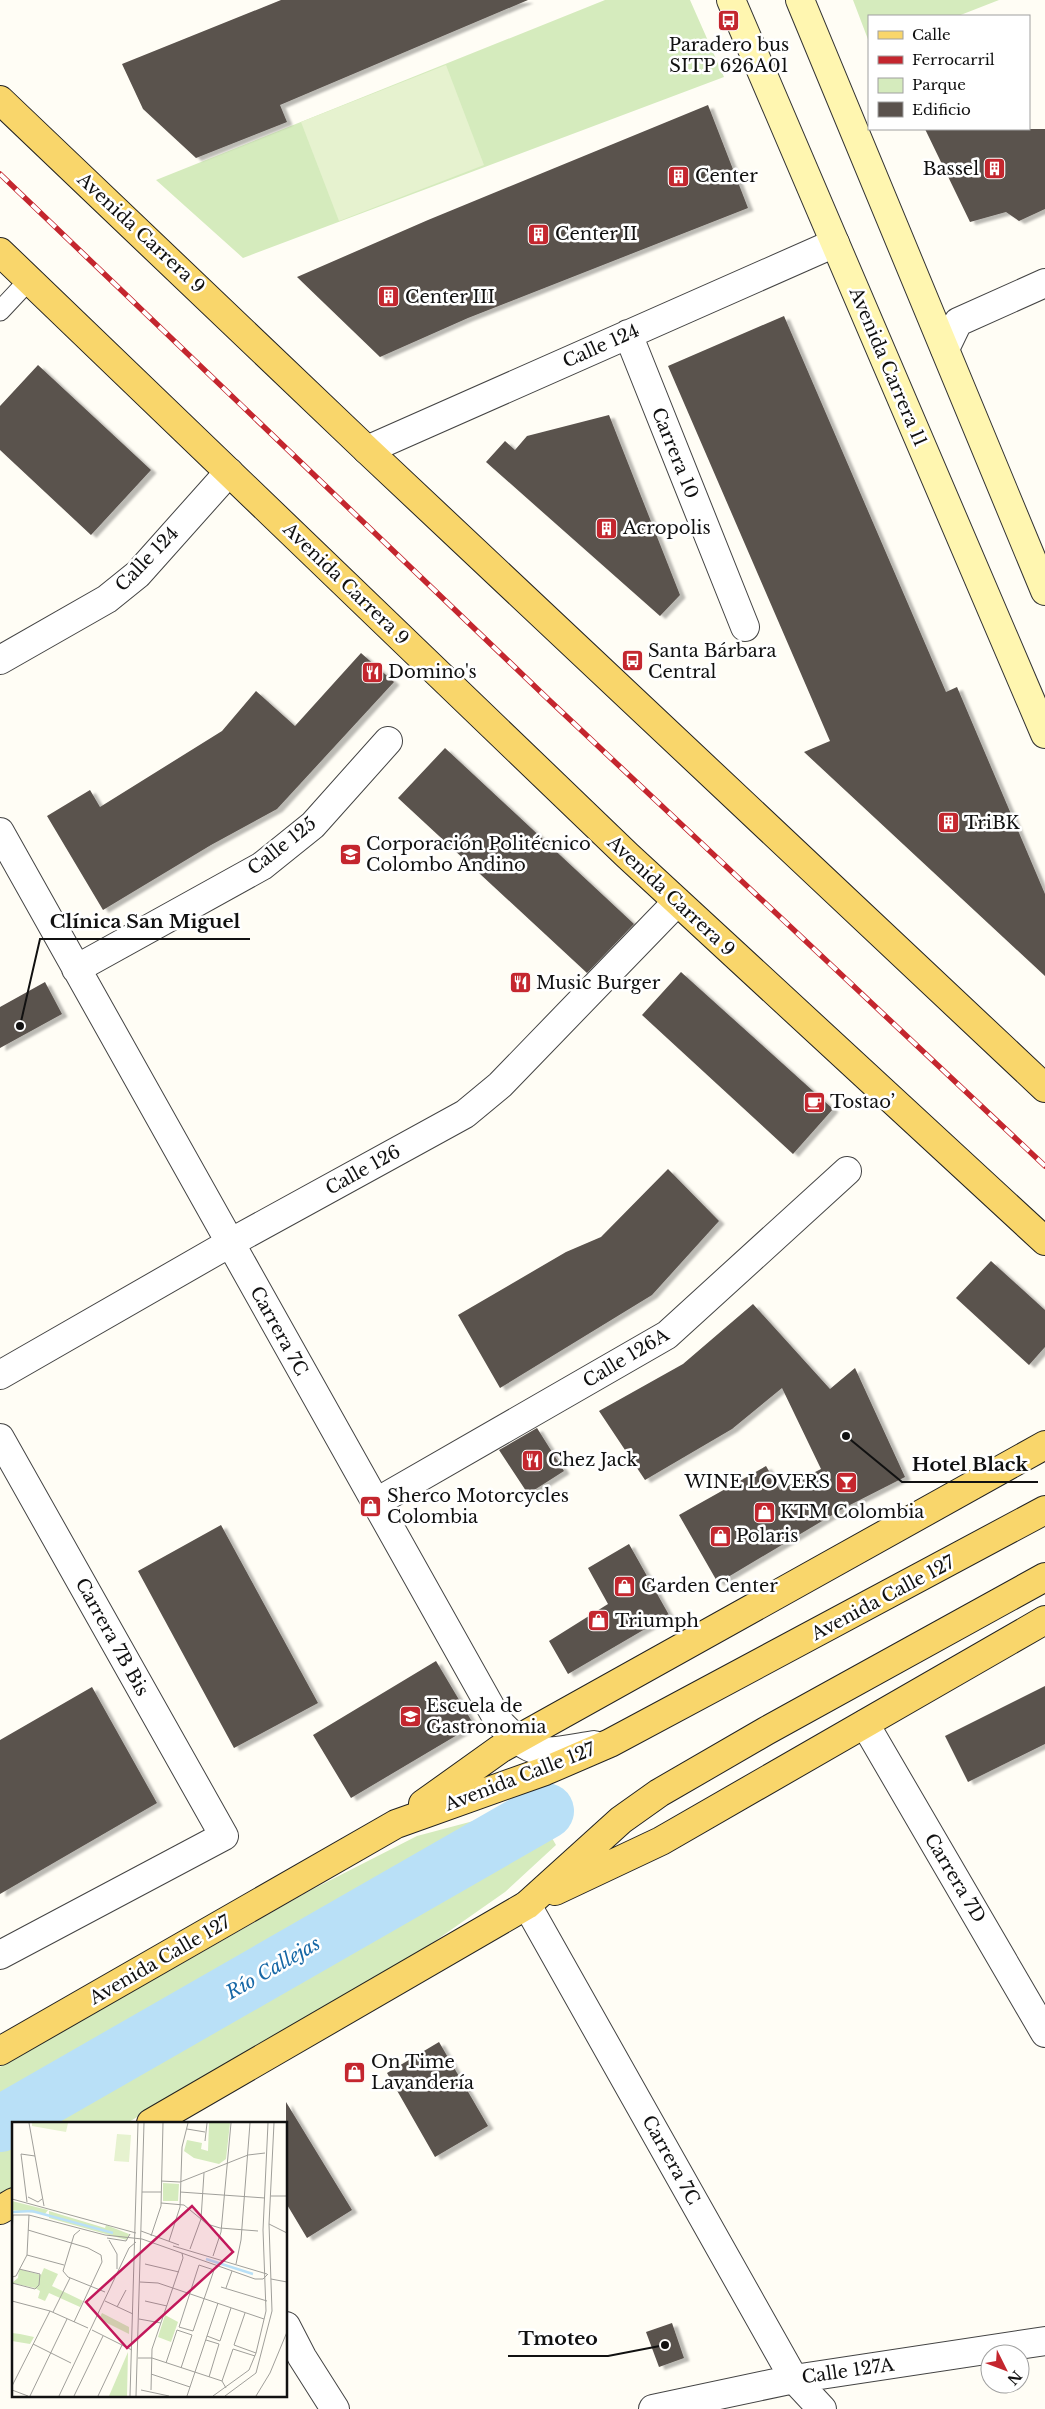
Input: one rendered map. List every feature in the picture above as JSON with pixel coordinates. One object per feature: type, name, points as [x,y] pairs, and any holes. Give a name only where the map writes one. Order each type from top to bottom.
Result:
[{"type":"main road","name":"Avenida Carrera 11","points":[[730,0],[1045,734]]},
{"type":"main road","points":[[800,0],[1045,590]]},
{"type":"main road","name":"Avenida Carrera 9","points":[[0,100],[367,450],[1045,1088]]},
{"type":"main road","name":"Avenida Carrera 9","points":[[0,252],[677,902],[1045,1241]]},
{"type":"main road","points":[[396,1824],[500,1749],[1045,1446]]},
{"type":"main road","name":"Avenida Calle 127","points":[[0,2051],[396,1824],[545,1771],[610,1743],[1045,1510]]},
{"type":"main road","points":[[527,1905],[622,1820],[660,1793],[766,1731],[1045,1577]]},
{"type":"main road","points":[[155,2122],[179,2116],[527,1905],[661,1841],[1045,1620]]},
{"type":"main road","points":[[0,2210],[12,2203]]},
{"type":"street","name":"Calle 124","points":[[367,450],[835,243]]},
{"type":"street","points":[[945,349],[958,322],[1045,283]]},
{"type":"street","points":[[928,309],[958,322]]},
{"type":"street","name":"Carrera 10","points":[[628,334],[745,627]]},
{"type":"street","name":"Calle 124","points":[[0,660],[107,598],[138,574],[229,472]]},
{"type":"street","name":"Calle 125","points":[[76,969],[262,866],[313,824],[388,741]]},
{"type":"street","name":"Carrera 7C","points":[[0,832],[499,1722],[516,1741],[537,1751],[547,1752],[610,1743]]},
{"type":"street","name":"Calle 126","points":[[0,1375],[230,1243],[465,1114],[500,1086],[677,902]]},
{"type":"street","name":"Calle 126A","points":[[375,1503],[667,1335],[847,1171]]},
{"type":"street","name":"Carrera 7B Bis","points":[[0,1438],[224,1836],[0,1955]]},
{"type":"street","name":"Carrera 7D","points":[[865,1724],[1045,2033]]},
{"type":"street","name":"Carrera 7C","points":[[527,1905],[794,2379],[822,2409]]},
{"type":"street","points":[[288,2330],[302,2357],[335,2409]]},
{"type":"street","name":"Calle 127A","points":[[653,2409],[794,2379],[1045,2341]]},
{"type":"lane","points":[[0,311],[29,280]]},
{"type":"green space","points":[[605,0],[690,0],[724,77],[243,258],[156,180]]},
{"type":"green space","points":[[853,0],[999,0],[961,15],[868,15],[868,39]]},
{"type":"green space","points":[[446,65],[484,165],[339,221],[301,122]]},
{"type":"green space","points":[[533,1805],[556,1845],[505,1892],[405,1962],[129,2122],[12,2122],[12,2189],[0,2196],[0,2067],[313,1889],[417,1836]]},
{"type":"building","points":[[281,0],[528,0],[280,105],[287,122],[196,158],[143,109],[122,64]]},
{"type":"building","points":[[708,105],[748,208],[468,318],[380,357],[297,277],[428,220]]},
{"type":"building","name":"Bassel","points":[[1045,129],[1045,209],[1019,221],[1006,212],[970,222],[925,130]]},
{"type":"building","points":[[784,316],[946,692],[957,687],[1045,894],[1045,976],[804,752],[830,741],[668,366]]},
{"type":"building","points":[[38,365],[151,470],[91,535],[0,450],[0,406]]},
{"type":"building","name":"Acropolis","points":[[609,415],[680,595],[660,616],[486,462],[505,441],[515,450],[527,436]]},
{"type":"building","points":[[361,653],[394,682],[277,809],[211,845],[103,910],[47,816],[90,790],[100,807],[222,731],[256,691],[295,726]]},
{"type":"building","points":[[445,748],[634,924],[587,973],[398,798]]},
{"type":"building","points":[[681,972],[833,1109],[793,1154],[642,1015]]},
{"type":"building","points":[[45,982],[62,1014],[0,1048],[0,1007]]},
{"type":"building","points":[[668,1169],[719,1221],[652,1295],[500,1388],[458,1315],[566,1252],[601,1237]]},
{"type":"building","points":[[991,1261],[1045,1310],[1045,1347],[1029,1365],[956,1298]]},
{"type":"building","points":[[753,1304],[830,1389],[855,1368],[905,1477],[844,1508],[718,1583],[679,1515],[766,1466],[780,1490],[821,1469],[782,1388],[732,1429],[645,1480],[599,1411],[683,1364]]},
{"type":"building","name":"Chez Jack","points":[[537,1428],[564,1471],[528,1494],[499,1450]]},
{"type":"building","points":[[221,1525],[318,1703],[234,1748],[138,1571]]},
{"type":"building","points":[[629,1544],[669,1615],[568,1674],[549,1641],[608,1604],[588,1568]]},
{"type":"building","points":[[436,1661],[474,1725],[351,1798],[313,1735]]},
{"type":"building","points":[[1045,1686],[1045,1744],[968,1782],[945,1736]]},
{"type":"building","points":[[92,1687],[157,1803],[0,1894],[0,1740]]},
{"type":"building","points":[[439,2042],[488,2126],[435,2157],[387,2073]]},
{"type":"building","points":[[286,2102],[352,2210],[307,2238],[288,2206],[288,2122],[286,2122]]},
{"type":"building","points":[[672,2323],[684,2358],[659,2367],[646,2332]]},
{"type":"waterway","name":"Río Callejas","points":[[0,2124],[546,1811]]},
{"type":"railway","points":[[0,174],[548,699],[1045,1166]]},
{"type":"place","name":"Paradero bus SITP 626A01","points":[[729,20]]},
{"type":"place","name":"Bassel","points":[[995,169]]},
{"type":"place","name":"Center","points":[[679,176]]},
{"type":"place","name":"Center II","points":[[539,234]]},
{"type":"place","name":"Center III","points":[[389,297]]},
{"type":"place","name":"Acropolis","points":[[607,528]]},
{"type":"place","name":"Santa Bárbara Central","points":[[632,661]]},
{"type":"place","name":"Domino's","points":[[372,672]]},
{"type":"place","name":"TriBK","points":[[948,823]]},
{"type":"place","name":"Corporación Politécnico Colombo Andino","points":[[350,854]]},
{"type":"place","name":"Music Burger","points":[[520,983]]},
{"type":"place","name":"Clínica San Miguel","points":[[20,1026]]},
{"type":"place","name":"Tostao’","points":[[814,1102]]},
{"type":"place","name":"Hotel Black","points":[[846,1436]]},
{"type":"place","name":"Chez Jack","points":[[532,1460]]},
{"type":"place","name":"WINE LOVERS","points":[[846,1482]]},
{"type":"place","name":"Sherco Motorcycles Colombia","points":[[371,1506]]},
{"type":"place","name":"KTM Colombia","points":[[764,1512]]},
{"type":"place","name":"Polaris","points":[[720,1536]]},
{"type":"place","name":"Garden Center","points":[[625,1586]]},
{"type":"place","name":"Triumph","points":[[599,1621]]},
{"type":"place","name":"Escuela de Gastronomia","points":[[410,1716]]},
{"type":"place","name":"On Time Lavandería","points":[[355,2072]]},
{"type":"place","name":"Tmoteo","points":[[665,2345]]}]
